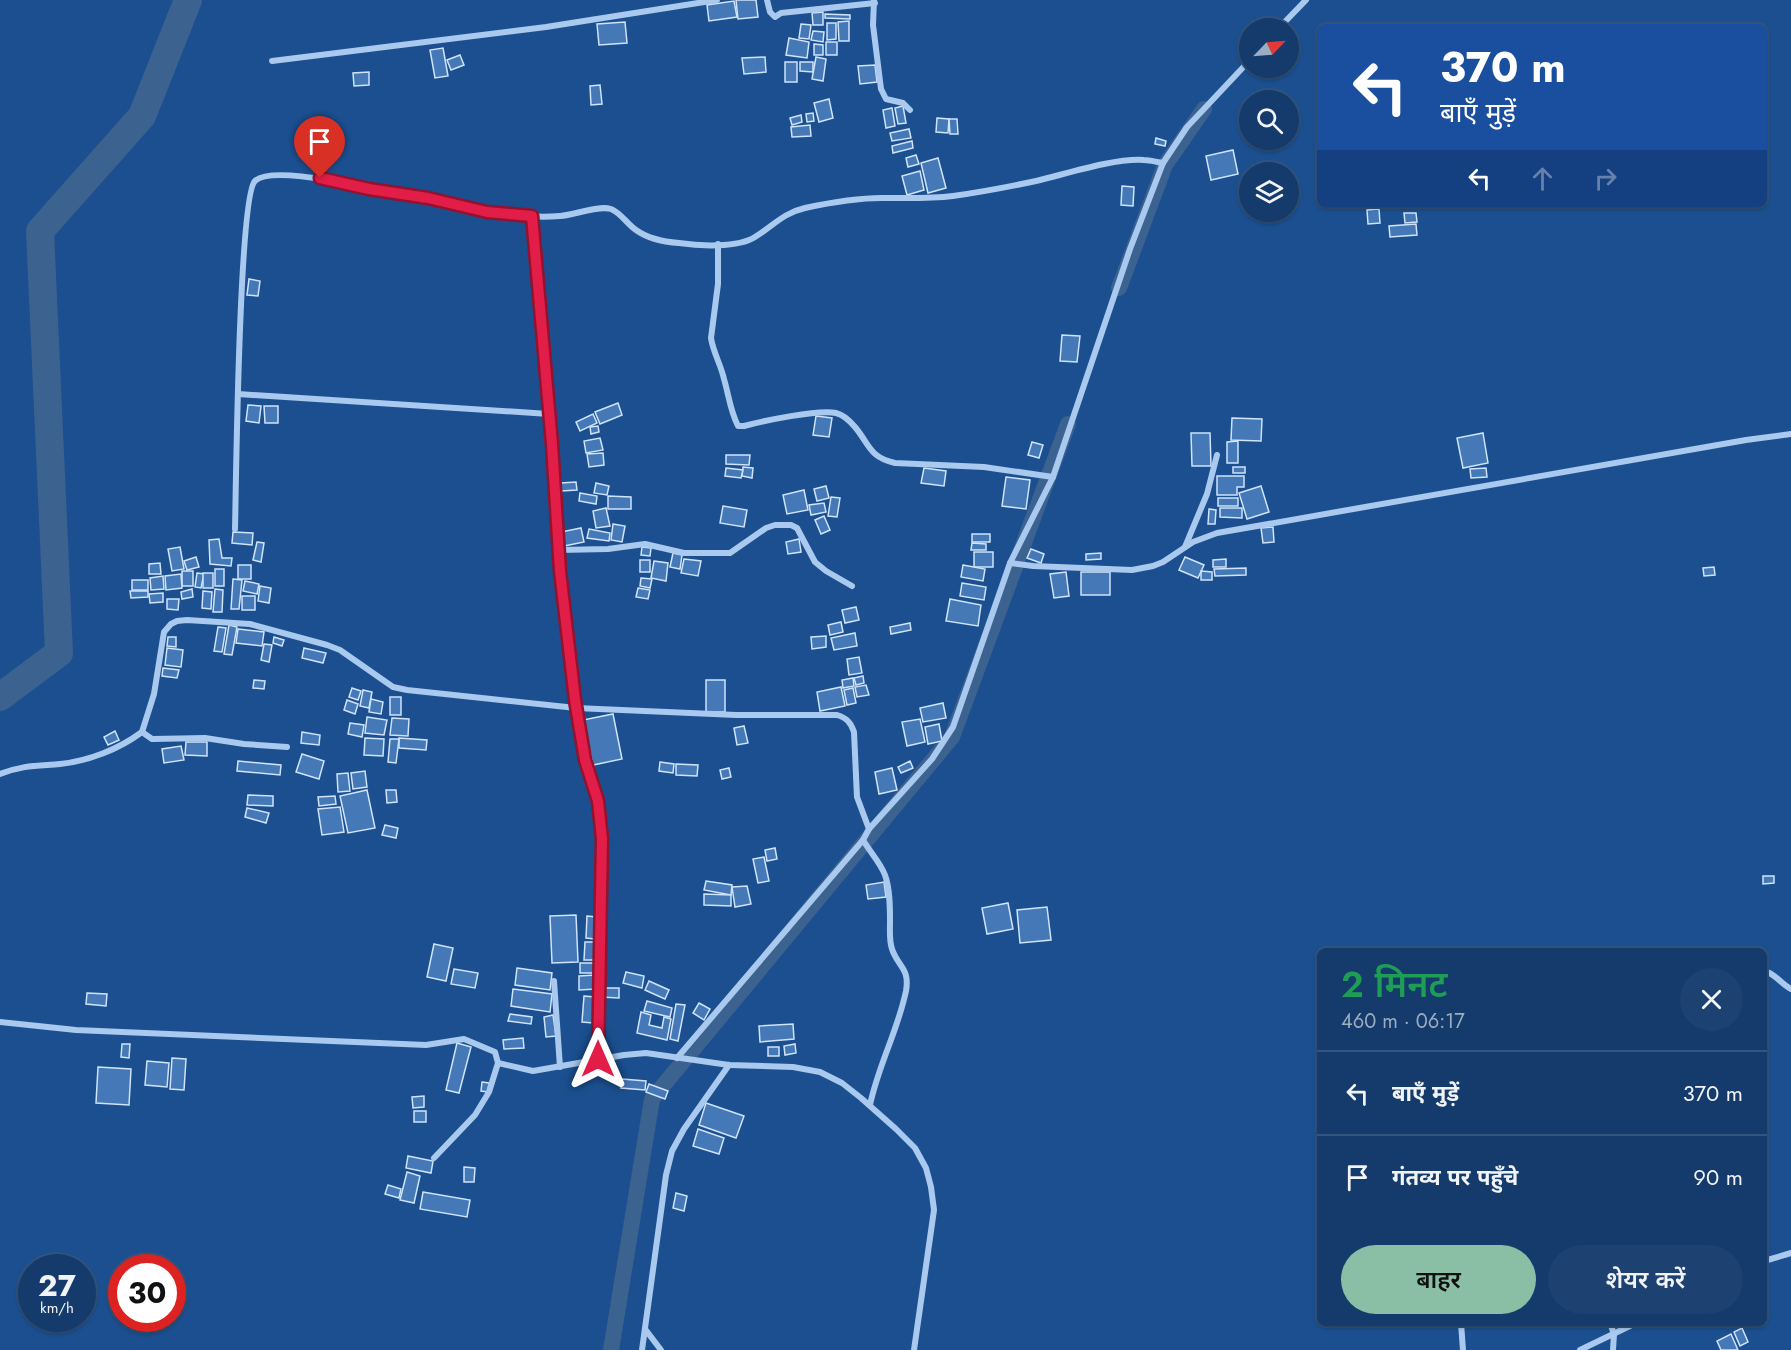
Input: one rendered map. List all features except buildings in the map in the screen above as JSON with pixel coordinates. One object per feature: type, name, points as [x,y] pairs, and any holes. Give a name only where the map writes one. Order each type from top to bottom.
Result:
[{"type":"street","points":[[272,61],[546,27],[717,0]]},
{"type":"street","points":[[767,0],[770,12],[776,17],[781,13],[874,2],[873,26],[881,89],[886,99],[903,103],[910,110]]},
{"type":"street","points":[[1289,18],[1306,0]]},
{"type":"street","points":[[677,1058],[865,843],[869,829],[932,759],[952,727],[1010,563],[1053,477],[1130,249],[1163,163],[1187,127],[1239,72]]},
{"type":"street","points":[[235,529],[237,394],[247,221],[251,185],[256,179],[265,175],[320,178],[369,189],[428,198],[487,212],[560,216],[605,208],[613,210],[636,231],[648,236],[681,244],[735,245],[753,239],[786,215],[808,207],[867,199],[924,199],[964,194],[1125,161],[1143,160],[1163,163]]},
{"type":"street","points":[[532,216],[559,550],[576,708],[585,760],[601,818],[598,1059]]},
{"type":"street","points":[[718,244],[718,284],[711,338],[725,381],[730,408],[738,426],[825,411],[840,414],[850,421],[870,450],[883,460],[894,463],[984,467],[1053,477]]},
{"type":"street","points":[[237,394],[549,414]]},
{"type":"street","points":[[1010,563],[1132,570],[1163,562],[1193,542],[1217,533],[1791,434]]},
{"type":"street","points":[[1184,549],[1207,494],[1217,455]]},
{"type":"street","points":[[559,550],[608,549],[645,544],[684,553],[730,553],[766,528],[775,525],[791,525],[795,526],[799,532],[815,562],[852,586]]},
{"type":"street","points":[[0,774],[19,767],[61,764],[83,759],[124,745],[142,732],[154,694],[164,632],[171,624],[187,620],[250,624],[327,645],[340,650],[393,687],[407,690],[576,708],[845,718],[854,732],[857,797],[869,829]]},
{"type":"street","points":[[142,732],[152,739],[205,738],[287,747]]},
{"type":"street","points":[[865,843],[885,875],[888,886],[892,948],[904,968],[907,981],[892,1035],[874,1084],[870,1105]]},
{"type":"street","points":[[1767,972],[1781,984],[1791,989]]},
{"type":"street","points":[[555,981],[560,1067]]},
{"type":"street","points":[[0,1022],[76,1030],[426,1045],[464,1039],[495,1052],[498,1063],[489,1092],[475,1115],[434,1158]]},
{"type":"street","points":[[498,1063],[533,1071],[646,1053],[729,1065],[793,1067],[820,1072],[842,1083],[870,1105],[915,1148],[926,1168],[932,1187],[934,1210],[914,1350]]},
{"type":"street","points":[[642,1350],[666,1175],[672,1151],[684,1129],[729,1065]]},
{"type":"street","points":[[1767,1260],[1791,1253]]},
{"type":"street","points":[[1461,1326],[1463,1350]]},
{"type":"street","points":[[1611,1326],[1614,1334],[1613,1350]]},
{"type":"street","points":[[1580,1350],[1630,1326]]},
{"type":"street","points":[[645,1329],[661,1350]]},
{"type":"waterway","points":[[0,697],[59,653],[40,231],[142,116],[188,0]]},
{"type":"waterway","points":[[1119,288],[1165,165],[1204,109]]},
{"type":"waterway","points":[[611,1350],[652,1099],[952,737],[1068,424]]},
{"type":"route","points":[[320,178],[369,189],[428,198],[487,212],[532,216],[552,444],[560,571],[575,700],[585,760],[601,818],[598,1059]]}]
